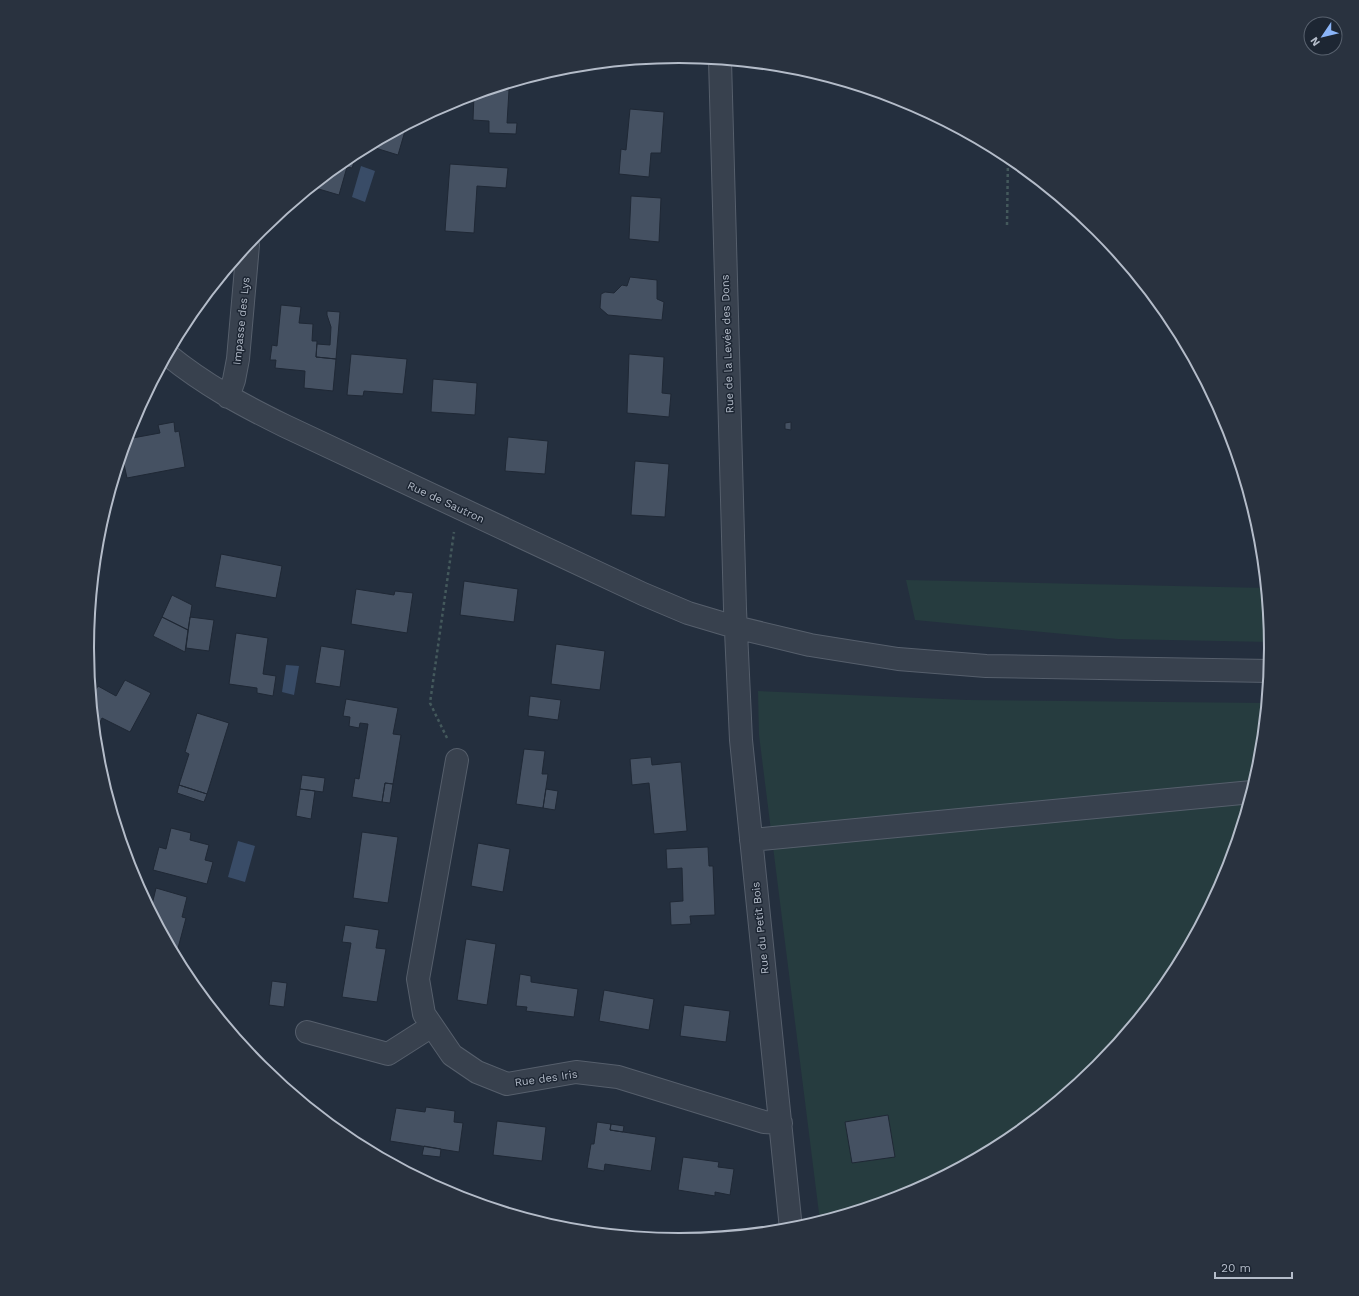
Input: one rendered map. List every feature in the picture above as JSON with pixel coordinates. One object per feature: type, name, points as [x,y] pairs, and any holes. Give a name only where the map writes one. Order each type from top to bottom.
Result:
[{"type":"street","name":"Rue de la Levée des Dons","points":[[720,64],[736,627]]},
{"type":"street","name":"Impasse des Lys","points":[[228,396],[234,380],[238,360],[247,254]]},
{"type":"street","name":"Rue de Sautron","points":[[172,358],[189,372],[246,407],[285,426],[643,594],[688,613],[736,627],[810,645],[920,661],[986,666],[1263,671]]},
{"type":"street","name":"Rue du Petit Bois","points":[[736,627],[741,740],[790,1223]]},
{"type":"street","name":"Rue des Iris","points":[[457,760],[418,980],[424,1014],[452,1055],[477,1072],[507,1084],[576,1072],[618,1077],[764,1122],[781,1123]]},
{"type":"street","points":[[751,840],[1246,793]]},
{"type":"street","points":[[307,1032],[388,1054],[432,1026]]},
{"type":"path","points":[[1007,225],[1008,164]]},
{"type":"path","points":[[454,525],[430,703],[457,760]]},
{"type":"green space","points":[[906,580],[1261,588],[1264,642],[1118,639],[915,620]]},
{"type":"green space","points":[[758,691],[967,700],[1261,703],[1253,762],[1245,799],[1220,872],[1186,941],[1144,1004],[1119,1034],[1093,1062],[1036,1112],[972,1155],[938,1173],[868,1202],[819,1216],[759,735]]},
{"type":"water","points":[[361,166],[375,171],[365,202],[352,197]]},
{"type":"water","points":[[286,665],[299,666],[294,695],[282,692]]},
{"type":"water","points":[[238,841],[255,846],[245,882],[228,877]]},
{"type":"building","points":[[509,90],[507,123],[517,123],[516,134],[489,133],[489,121],[473,120],[474,101],[491,94]]},
{"type":"building","points":[[630,109],[664,112],[661,153],[651,153],[649,177],[619,174],[621,149],[626,150]]},
{"type":"building","points":[[405,132],[398,155],[376,148]]},
{"type":"building","points":[[354,162],[352,168],[347,167],[339,195],[317,189],[323,184]]},
{"type":"building","points":[[450,164],[508,168],[506,188],[477,186],[474,233],[445,231]]},
{"type":"building","points":[[631,196],[661,198],[659,242],[629,239]]},
{"type":"building","points":[[630,277],[657,280],[657,299],[664,302],[662,320],[608,315],[600,308],[601,294],[605,292],[614,293],[622,285],[627,286]]},
{"type":"building","points":[[281,305],[301,307],[299,323],[313,324],[312,341],[317,341],[316,357],[336,359],[333,391],[304,388],[305,371],[275,368],[276,360],[270,360],[272,345],[277,346]]},
{"type":"building","points":[[327,311],[340,312],[336,359],[316,357],[317,344],[330,345],[331,327]]},
{"type":"building","points":[[351,354],[407,359],[403,394],[364,391],[363,396],[347,395]]},
{"type":"building","points":[[629,354],[664,357],[662,393],[671,394],[669,417],[627,413]]},
{"type":"building","points":[[433,379],[477,383],[475,415],[431,412]]},
{"type":"building","points":[[174,422],[175,432],[179,431],[185,467],[127,478],[124,465],[134,438],[160,433],[158,425]]},
{"type":"building","points":[[791,422],[791,430],[785,429],[785,423]]},
{"type":"building","points":[[508,437],[548,441],[545,474],[505,471]]},
{"type":"building","points":[[635,461],[669,464],[665,517],[631,515]]},
{"type":"building","points":[[221,554],[282,566],[276,598],[215,587]]},
{"type":"building","points":[[464,581],[518,589],[514,622],[460,615]]},
{"type":"building","points":[[356,589],[394,595],[395,591],[413,593],[407,633],[351,624]]},
{"type":"building","points":[[172,595],[192,605],[188,630],[162,617]]},
{"type":"building","points":[[162,617],[188,630],[185,652],[153,636]]},
{"type":"building","points":[[190,617],[214,620],[209,651],[186,648]]},
{"type":"building","points":[[236,633],[268,638],[263,674],[276,676],[273,696],[257,693],[257,688],[229,684]]},
{"type":"building","points":[[556,644],[605,651],[600,690],[551,684]]},
{"type":"building","points":[[321,646],[345,650],[340,687],[315,683]]},
{"type":"building","points":[[125,680],[151,693],[130,732],[102,718],[100,723],[96,689],[98,686],[116,696]]},
{"type":"building","points":[[530,696],[561,700],[558,720],[528,716]]},
{"type":"building","points":[[346,699],[398,708],[393,734],[401,735],[393,784],[385,783],[382,802],[352,797],[355,778],[359,779],[368,724],[360,723],[359,728],[349,726],[350,717],[343,716]]},
{"type":"building","points":[[197,713],[229,723],[207,794],[179,785],[189,754],[185,752]]},
{"type":"building","points":[[524,749],[545,751],[542,774],[548,774],[543,808],[516,804]]},
{"type":"building","points":[[651,757],[652,765],[681,762],[687,831],[654,834],[649,783],[632,785],[630,759]]},
{"type":"building","points":[[302,775],[325,778],[323,792],[300,789]]},
{"type":"building","points":[[385,783],[393,784],[390,803],[382,802]]},
{"type":"building","points":[[179,785],[207,794],[204,802],[177,793]]},
{"type":"building","points":[[300,789],[315,791],[311,819],[296,816]]},
{"type":"building","points":[[546,789],[558,791],[555,810],[543,808]]},
{"type":"building","points":[[171,828],[191,833],[190,840],[209,845],[205,860],[213,862],[207,884],[153,870],[159,847],[166,849]]},
{"type":"building","points":[[362,832],[398,837],[388,903],[353,898]]},
{"type":"building","points":[[478,843],[510,849],[503,892],[471,886]]},
{"type":"building","points":[[708,847],[709,866],[713,866],[715,915],[690,916],[691,924],[671,925],[670,902],[683,901],[682,868],[667,869],[666,849]]},
{"type":"building","points":[[156,888],[187,897],[182,917],[186,918],[178,948],[173,940],[153,902]]},
{"type":"building","points":[[345,925],[379,930],[376,948],[386,949],[377,1002],[342,997],[351,943],[342,942]]},
{"type":"building","points":[[466,939],[496,944],[487,1005],[457,1000]]},
{"type":"building","points":[[520,974],[531,976],[531,982],[578,989],[574,1017],[526,1011],[527,1007],[516,1006]]},
{"type":"building","points":[[272,981],[287,983],[284,1007],[269,1005]]},
{"type":"building","points":[[604,990],[654,999],[649,1030],[599,1021]]},
{"type":"building","points":[[684,1005],[730,1011],[726,1042],[680,1036]]},
{"type":"building","points":[[426,1107],[455,1111],[454,1122],[463,1123],[459,1152],[390,1141],[396,1108],[425,1112]]},
{"type":"building","points":[[888,1115],[895,1157],[852,1163],[845,1122]]},
{"type":"building","points":[[497,1121],[546,1127],[542,1161],[493,1155]]},
{"type":"building","points":[[597,1122],[611,1124],[610,1130],[656,1137],[651,1171],[605,1164],[604,1171],[587,1168],[591,1144],[594,1144]]},
{"type":"building","points":[[611,1124],[624,1126],[623,1132],[610,1130]]},
{"type":"building","points":[[424,1146],[441,1149],[440,1157],[422,1155]]},
{"type":"building","points":[[683,1157],[719,1162],[718,1167],[734,1169],[730,1195],[715,1192],[715,1196],[678,1190]]}]
